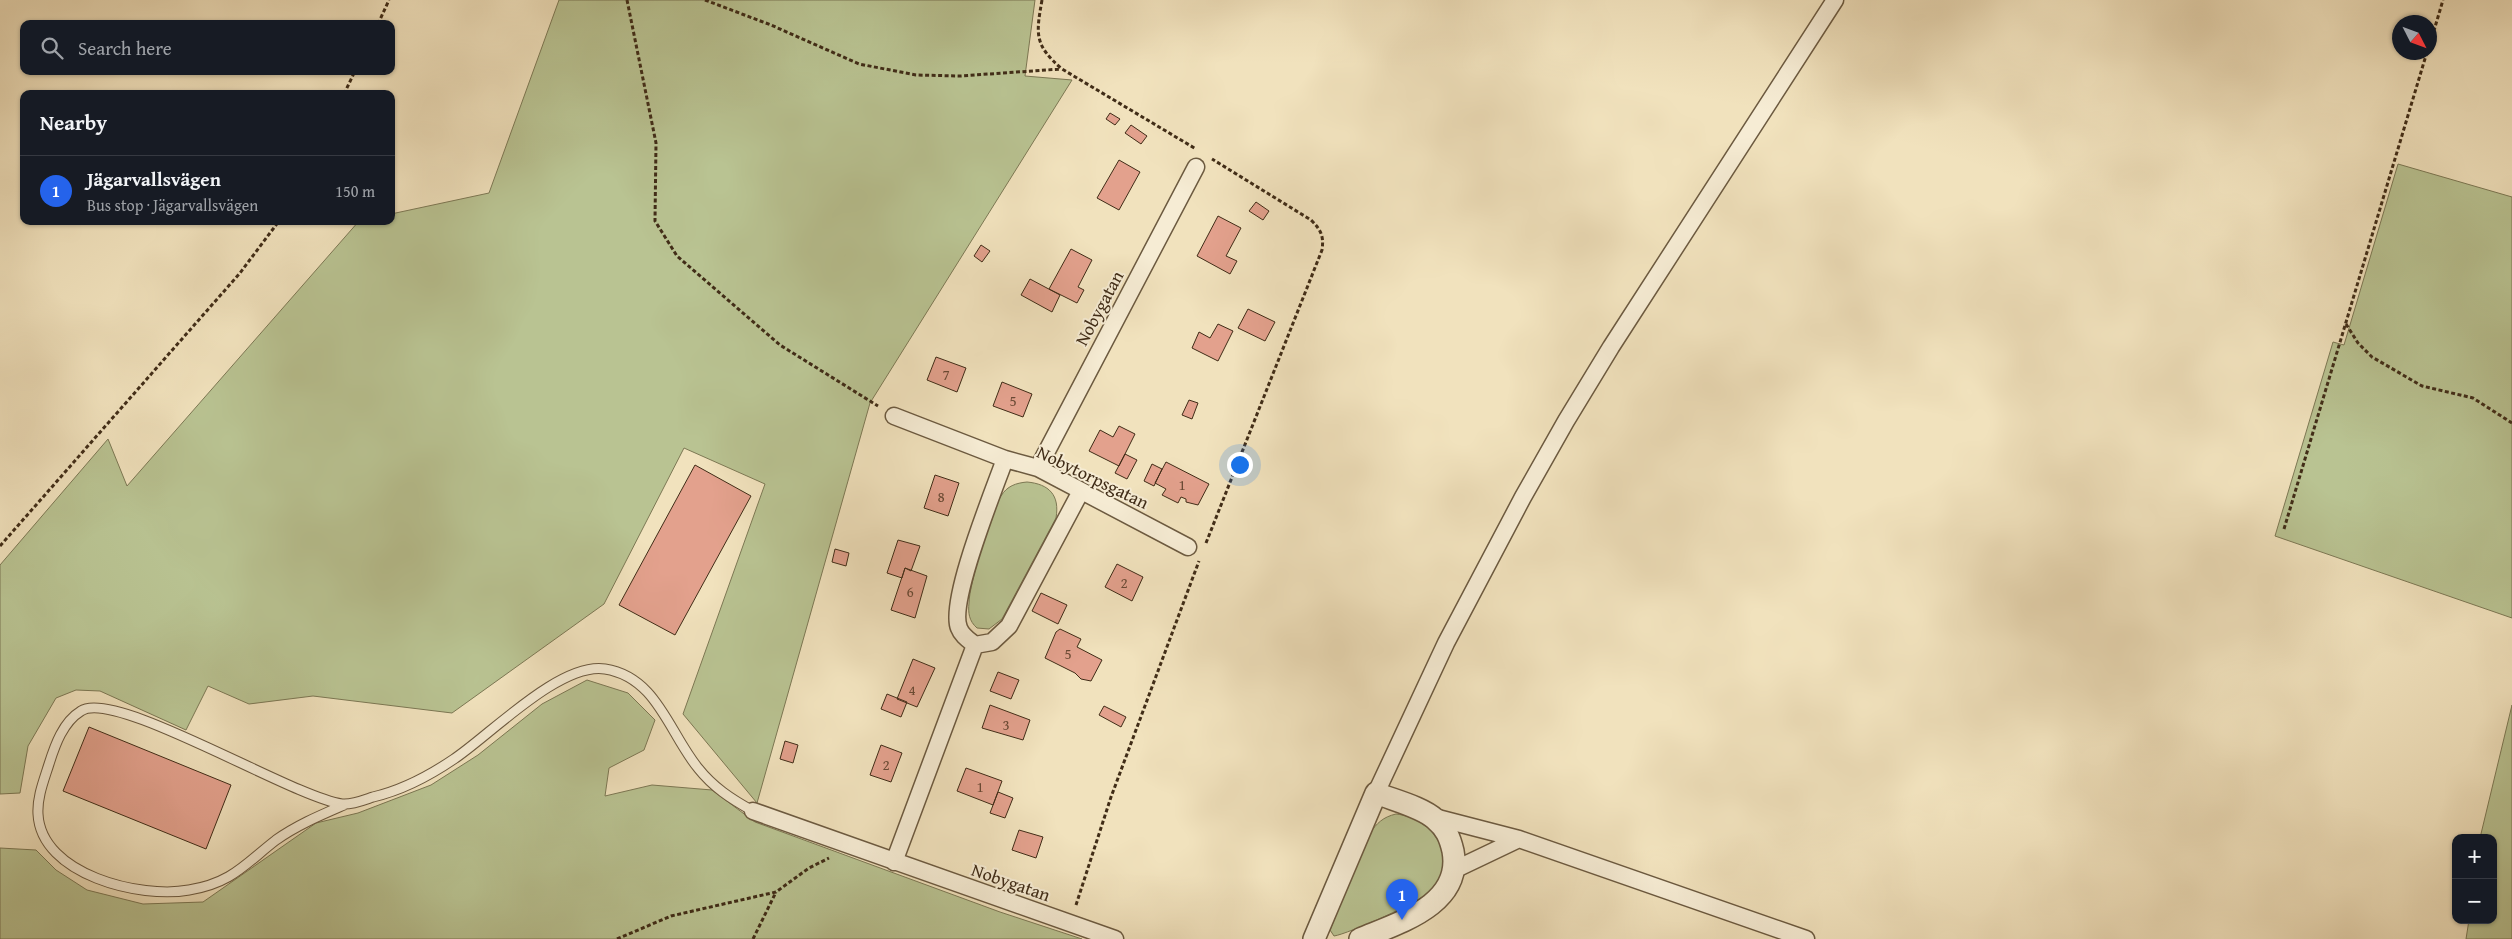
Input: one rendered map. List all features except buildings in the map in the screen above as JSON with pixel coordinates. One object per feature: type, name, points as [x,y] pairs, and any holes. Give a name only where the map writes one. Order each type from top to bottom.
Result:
[{"type":"street","points":[[1314,939],[1376,793],[1446,643],[1523,497],[1616,338],[1835,0]]},
{"type":"street","name":"Nobygatan","points":[[1038,468],[1196,166]]},
{"type":"street","name":"Nobytorpsgatan","points":[[894,416],[1005,459],[1038,468],[1195,551]]},
{"type":"street","points":[[1005,459],[958,602],[958,627],[964,636],[975,644],[983,645],[992,642],[1008,626],[1081,491]]},
{"type":"street","points":[[894,862],[975,644]]},
{"type":"street","points":[[1376,793],[1434,817],[1519,839],[1806,939]]},
{"type":"street","name":"Nobygatan","points":[[753,811],[1115,939]]},
{"type":"street","points":[[1360,939],[1423,910],[1443,895],[1450,883],[1454,870],[1451,841],[1446,830],[1434,817]]},
{"type":"street","points":[[1454,870],[1519,839]]},
{"type":"lane","points":[[344,804],[252,768],[153,723],[98,706],[84,708],[67,722],[50,759],[40,793],[38,816],[46,841],[62,858],[89,876],[124,887],[157,892],[180,891],[218,882],[239,872],[275,841],[293,829],[344,804],[386,794],[417,782],[456,758],[558,680],[602,668],[623,674],[642,686],[655,698],[695,765],[713,786],[753,811]]},
{"type":"path","points":[[380,20],[389,0]]},
{"type":"path","points":[[627,0],[656,143],[655,221],[677,256],[780,345],[894,416]]},
{"type":"path","points":[[705,0],[771,24],[858,64],[916,75],[960,76],[1062,69]]},
{"type":"path","points":[[1042,0],[1038,27],[1039,41],[1046,56],[1062,69],[1311,220],[1320,228],[1324,238],[1322,250],[1205,546]]},
{"type":"path","points":[[2437,20],[2443,0]]},
{"type":"path","points":[[2284,529],[2425,60]]},
{"type":"path","points":[[346,90],[352,75]]},
{"type":"path","points":[[0,546],[240,273],[276,225]]},
{"type":"path","points":[[2346,324],[2358,343],[2372,357],[2422,386],[2473,398],[2512,423]]},
{"type":"path","points":[[1070,924],[1195,551]]},
{"type":"path","points":[[617,939],[671,916],[776,892],[809,868],[851,847]]},
{"type":"path","points":[[754,939],[776,892]]},
{"type":"green space","points":[[559,0],[1035,0],[1025,76],[1072,80],[870,403],[757,803],[683,714],[765,484],[684,448],[604,604],[452,713],[313,696],[249,704],[208,686],[186,730],[100,691],[76,690],[56,698],[28,746],[20,793],[0,794],[0,565],[108,439],[127,486],[355,225],[395,225],[395,213],[489,193]]},
{"type":"green space","points":[[2398,164],[2512,197],[2512,618],[2275,536],[2333,342],[2344,345]]},
{"type":"green space","points":[[1027,482],[1041,485],[1051,492],[1056,503],[1056,518],[1002,619],[989,629],[977,628],[972,623],[970,617],[969,603],[976,565],[986,532],[1003,493],[1012,486]]},
{"type":"green space","points":[[587,680],[628,693],[655,720],[644,750],[609,768],[605,796],[652,785],[712,790],[755,822],[1000,912],[1082,939],[0,939],[0,848],[36,850],[56,870],[87,890],[143,904],[203,902],[316,823],[358,813],[431,785],[478,755],[542,704]]},
{"type":"green space","points":[[2512,705],[2512,939],[2466,939],[2468,924],[2497,924],[2497,834],[2481,834]]},
{"type":"green space","points":[[1396,814],[1410,817],[1422,823],[1439,842],[1444,866],[1440,879],[1431,891],[1414,902],[1368,924],[1334,936],[1330,930],[1369,834],[1381,821]]},
{"type":"place","name":"Jägarvallsvägen","points":[[1402,920]]}]
